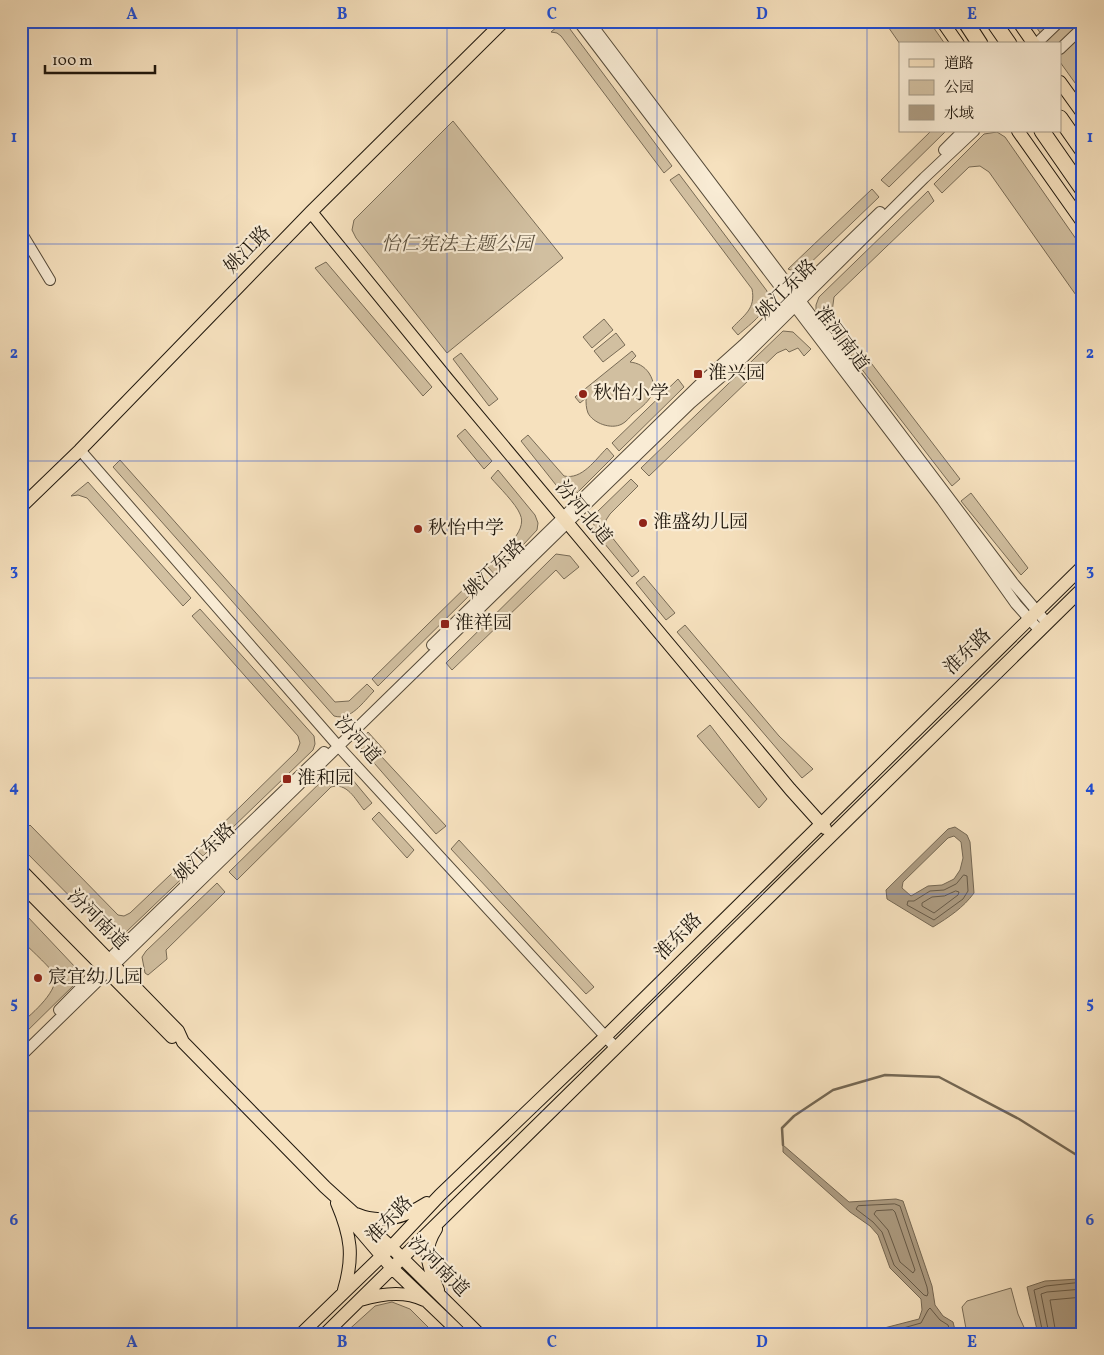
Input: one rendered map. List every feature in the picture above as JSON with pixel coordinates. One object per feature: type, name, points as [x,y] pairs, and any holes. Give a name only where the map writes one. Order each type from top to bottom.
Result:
[{"type":"highway","points":[[965,21],[979,42]]},
{"type":"highway","points":[[993,21],[1007,42]]},
{"type":"highway","points":[[1062,121],[1083,151]]},
{"type":"highway","points":[[1043,132],[1083,190]]},
{"type":"main road","name":"姚江路","points":[[21,507],[80,450],[311,212],[504,21]]},
{"type":"main road","points":[[942,21],[957,42]]},
{"type":"main road","points":[[1018,21],[1034,42]]},
{"type":"main road","points":[[1062,85],[1083,114]]},
{"type":"main road","points":[[1019,132],[1083,223]]},
{"type":"main road","name":"汾河北道","points":[[311,212],[565,520],[831,835]]},
{"type":"main road","name":"淮东路","points":[[301,1334],[391,1247],[440,1195],[605,1037],[1083,566]]},
{"type":"main road","name":"淮东路","points":[[325,1334],[1083,588]]},
{"type":"main road","name":"汾河南道","points":[[21,870],[108,966]]},
{"type":"main road","name":"汾河南道","points":[[21,884],[178,1031],[183,1042],[325,1187],[402,1258],[461,1334]]},
{"type":"main road","name":"汾河南道","points":[[325,1187],[392,1268],[479,1334]]},
{"type":"main road","points":[[351,1212],[372,1218],[394,1219],[419,1208],[440,1195]]},
{"type":"main road","points":[[337,1203],[345,1223],[350,1246],[350,1271],[343,1292]]},
{"type":"main road","points":[[358,1300],[390,1294],[435,1300],[427,1250],[434,1234],[446,1216]]},
{"type":"street","name":"淮河南道","points":[[578,21],[795,301]]},
{"type":"street","name":"淮河南道","points":[[589,21],[795,301],[1043,627]]},
{"type":"street","points":[[1037,42],[1060,21]]},
{"type":"street","points":[[1062,47],[1083,27]]},
{"type":"street","name":"姚江东路","points":[[795,301],[962,132]]},
{"type":"street","name":"姚江东路","points":[[21,1048],[337,744],[565,520],[705,379],[795,301],[973,132]]},
{"type":"street","points":[[21,232],[50,280]]},
{"type":"street","name":"汾河道","points":[[80,450],[337,744],[615,1047]]},
{"type":"street","name":"姚江东路","points":[[21,1056],[108,966]]},
{"type":"green space","points":[[564,21],[672,166],[664,173],[561,36],[551,32]]},
{"type":"green space","points":[[884,21],[929,21],[944,42],[899,42]]},
{"type":"green space","points":[[1032,21],[1075,21],[1083,32],[1083,94],[1062,65],[1062,42],[1047,42]]},
{"type":"green space","name":"怡仁宪法主题公园","points":[[453,121],[563,258],[447,353],[356,238],[352,230],[354,220]]},
{"type":"green space","points":[[930,132],[945,132],[889,187],[881,180]]},
{"type":"green space","points":[[997,132],[1005,137],[1083,249],[1083,305],[989,172],[980,166],[969,167],[942,193],[934,184],[984,134]]},
{"type":"green space","points":[[679,174],[767,291],[766,305],[763,311],[738,335],[732,328],[751,307],[752,289],[670,180]]},
{"type":"green space","points":[[872,189],[879,197],[802,271],[796,272],[788,269]]},
{"type":"green space","points":[[928,191],[934,201],[834,297],[832,312],[960,479],[952,486],[816,310],[819,297]]},
{"type":"green space","points":[[326,262],[432,387],[423,396],[315,268]]},
{"type":"green space","points":[[604,319],[613,330],[592,348],[583,337]]},
{"type":"green space","points":[[783,331],[793,332],[811,349],[804,356],[798,348],[789,352],[786,349],[777,353],[649,476],[641,468]]},
{"type":"green space","points":[[616,333],[625,345],[603,362],[594,351]]},
{"type":"green space","points":[[632,351],[636,356],[630,362],[643,367],[649,373],[652,380],[654,386],[651,396],[643,406],[618,426],[608,426],[594,420],[588,413],[586,398],[580,403],[575,397]]},
{"type":"green space","points":[[461,353],[498,399],[489,406],[453,359]]},
{"type":"green space","points":[[678,379],[684,387],[619,451],[612,443]]},
{"type":"green space","points":[[465,429],[492,461],[484,469],[457,436]]},
{"type":"green space","points":[[528,435],[564,476],[577,475],[582,472],[607,448],[614,456],[577,493],[565,494],[521,441]]},
{"type":"green space","points":[[120,460],[335,702],[349,701],[367,684],[374,691],[356,710],[346,716],[334,716],[113,467]]},
{"type":"green space","points":[[498,470],[535,515],[538,523],[537,530],[495,575],[487,566],[511,543],[522,521],[515,505],[491,478]]},
{"type":"green space","points":[[631,479],[638,486],[606,520],[607,531],[639,571],[632,577],[595,532],[593,519],[597,512]]},
{"type":"green space","points":[[88,482],[191,598],[183,606],[87,498],[78,495],[71,496]]},
{"type":"green space","points":[[971,493],[1028,568],[1021,575],[961,501]]},
{"type":"green space","points":[[556,554],[570,556],[579,567],[564,579],[556,570],[452,670],[446,663]]},
{"type":"green space","points":[[644,576],[675,613],[666,620],[636,583]]},
{"type":"green space","points":[[476,577],[482,583],[378,686],[372,679]]},
{"type":"green space","points":[[200,609],[314,736],[315,744],[313,750],[203,856],[196,850],[297,751],[300,743],[298,736],[192,616]]},
{"type":"green space","points":[[685,625],[779,736],[813,769],[802,778],[677,632]]},
{"type":"green space","points":[[710,725],[767,799],[759,808],[697,736]]},
{"type":"green space","points":[[368,732],[386,752],[381,756],[446,826],[436,834],[361,748],[359,742]]},
{"type":"green space","points":[[340,769],[347,773],[372,803],[364,810],[346,789],[337,786],[331,787],[237,880],[229,872],[330,773]]},
{"type":"green space","points":[[379,812],[414,850],[407,858],[372,819]]},
{"type":"green space","points":[[30,825],[118,915],[124,916],[130,913],[189,857],[196,865],[125,933],[109,935],[21,847],[21,834]]},
{"type":"green space","points":[[459,840],[594,987],[586,994],[451,849]]},
{"type":"green space","points":[[217,883],[225,892],[166,950],[167,959],[148,975],[145,973],[142,957],[146,951]]},
{"type":"green space","points":[[26,915],[76,968],[79,975],[78,981],[21,1037],[21,1023],[50,994],[55,980],[52,971],[21,940],[21,920]]},
{"type":"green space","points":[[1011,1288],[1018,1314],[1027,1334],[967,1334],[962,1307],[967,1301]]},
{"type":"green space","points":[[392,1302],[410,1309],[435,1334],[344,1334],[375,1306]]},
{"type":"water","points":[[955,827],[967,835],[970,842],[974,893],[960,908],[933,927],[887,899],[886,890],[948,829]],"holes":[[[954,836],[961,842],[963,858],[960,870],[954,879],[942,885],[928,886],[911,896],[902,888],[903,882],[948,838]]]},
{"type":"water","points":[[783,1145],[849,1202],[896,1199],[903,1201],[932,1286],[935,1305],[943,1316],[953,1322],[956,1334],[861,1334],[919,1319],[922,1310],[921,1299],[890,1268],[878,1235],[870,1226],[850,1212],[783,1152]]},
{"type":"water","points":[[1083,1277],[1083,1334],[1038,1334],[1027,1287],[1045,1281],[1079,1279]]},
{"type":"waterway","points":[[783,1145],[782,1128],[794,1116],[833,1090],[885,1075],[939,1077],[1019,1119],[1083,1159]]},
{"type":"place","name":"淮兴园","points":[[698,374]]},
{"type":"place","name":"秋怡小学","points":[[583,394]]},
{"type":"place","name":"淮盛幼儿园","points":[[643,523]]},
{"type":"place","name":"秋怡中学","points":[[418,529]]},
{"type":"place","name":"淮祥园","points":[[445,624]]},
{"type":"place","name":"淮和园","points":[[287,779]]},
{"type":"place","name":"宸宜幼儿园","points":[[38,978]]}]
